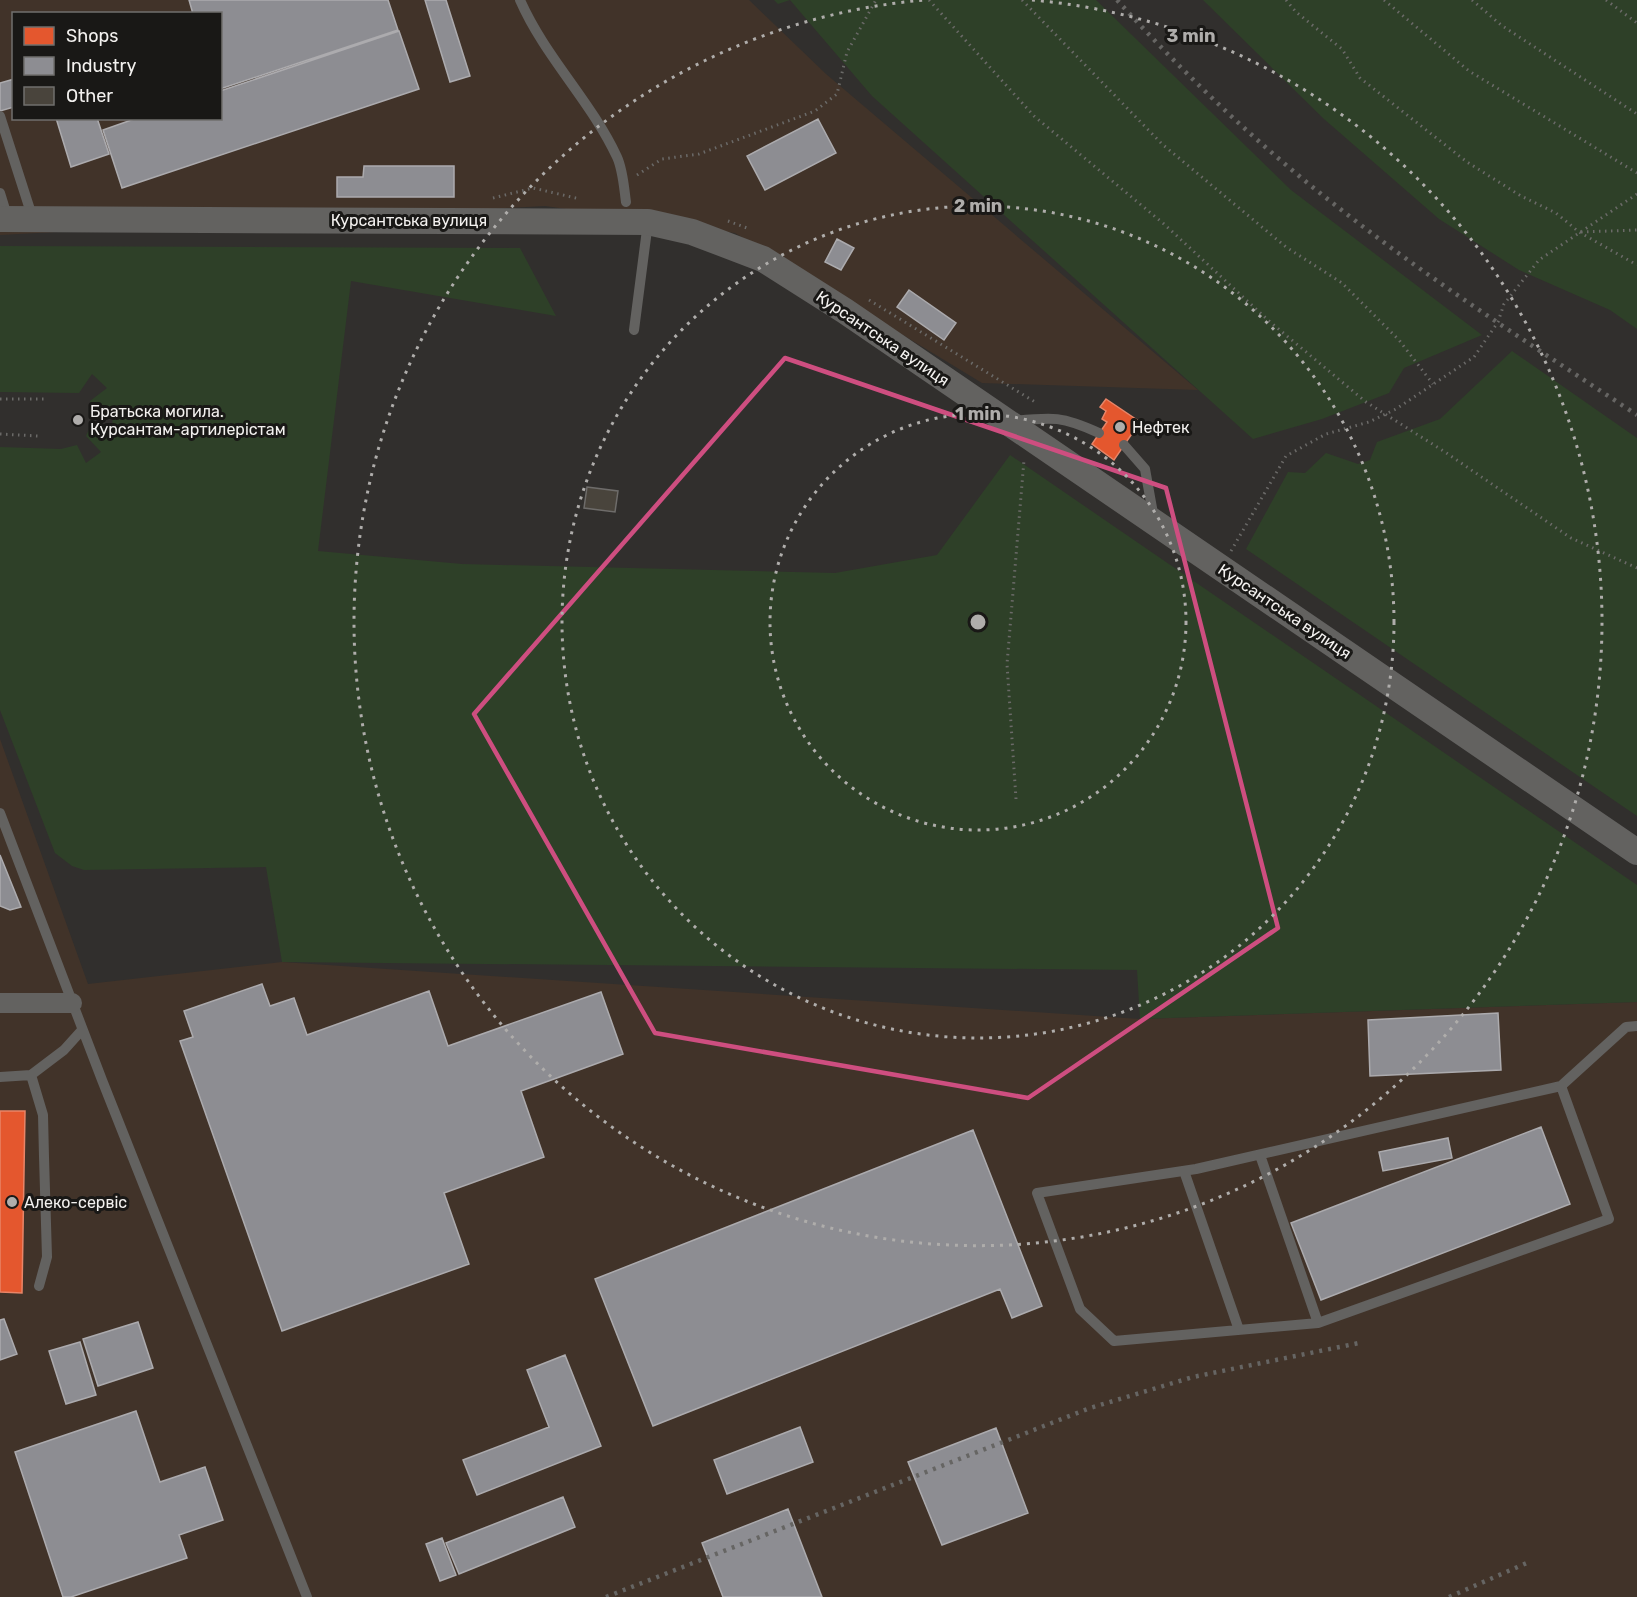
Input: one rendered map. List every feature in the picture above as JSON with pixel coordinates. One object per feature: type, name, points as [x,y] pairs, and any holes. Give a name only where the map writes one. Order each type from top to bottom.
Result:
[{"type":"street","name":"Курсантська вулиця","points":[[14,220],[648,222],[692,232],[763,259],[845,311],[1637,852]]},
{"type":"street","points":[[0,1003],[72,1003]]},
{"type":"lane","points":[[520,0],[532,27],[588,106],[619,159],[626,202]]},
{"type":"lane","points":[[0,116],[14,220]]},
{"type":"lane","points":[[0,193],[14,220]]},
{"type":"lane","points":[[634,330],[648,222]]},
{"type":"lane","points":[[1017,428],[1053,417],[1075,422],[1100,433]]},
{"type":"lane","points":[[1124,445],[1145,469],[1155,522]]},
{"type":"lane","points":[[0,813],[82,1030],[307,1597]]},
{"type":"lane","points":[[1561,1086],[1608,1219],[1318,1323],[1114,1341],[1080,1309],[1037,1193],[1184,1171],[1561,1086],[1626,1027],[1637,1026]]},
{"type":"lane","points":[[0,1077],[32,1075],[64,1050],[82,1030]]},
{"type":"lane","points":[[32,1075],[43,1115],[44,1136],[47,1257],[39,1286]]},
{"type":"lane","points":[[1260,1155],[1318,1323]]},
{"type":"lane","points":[[1184,1171],[1239,1330]]},
{"type":"path","points":[[623,185],[662,159],[699,154],[815,111],[837,94],[847,52],[876,0]]},
{"type":"path","points":[[929,0],[1034,116],[1164,224],[1269,321],[1366,402],[1445,452],[1570,538],[1637,568]]},
{"type":"path","points":[[1022,0],[1162,144],[1287,247],[1342,283],[1399,340],[1433,384]]},
{"type":"path","points":[[1286,0],[1296,12],[1342,49],[1360,78],[1467,162],[1521,196],[1556,213],[1579,232],[1637,265]]},
{"type":"path","points":[[1384,0],[1469,70],[1637,173]]},
{"type":"path","points":[[1472,0],[1501,25],[1637,114]]},
{"type":"path","points":[[1606,0],[1637,23]]},
{"type":"path","points":[[1222,568],[1286,456],[1326,434],[1369,422],[1385,414],[1473,357],[1498,322],[1504,304],[1539,260],[1637,194]]},
{"type":"path","points":[[1579,232],[1637,230]]},
{"type":"path","points":[[0,399],[48,399]]},
{"type":"path","points":[[1016,799],[1007,664],[1017,428]]},
{"type":"path","points":[[0,434],[38,436]]},
{"type":"highlighted area","points":[[785,358],[1166,488],[1278,928],[1028,1098],[655,1033],[474,714]]},
{"type":"shaded area","points":[[0,0],[749,0],[826,74],[1198,390],[982,383],[735,233],[545,206],[0,235]]},
{"type":"shaded area","points":[[0,739],[88,984],[282,962],[1140,1019],[1637,1002],[1637,1597],[0,1597]]},
{"type":"green space","points":[[774,0],[790,0],[778,4]]},
{"type":"green space","points":[[790,0],[1096,0],[1291,190],[1482,335],[1404,368],[1389,393],[1322,419],[1253,439],[872,96]]},
{"type":"green space","points":[[1203,0],[1637,0],[1637,329],[1610,310],[1519,270],[1439,219],[1324,119]]},
{"type":"green space","points":[[0,246],[520,248],[556,316],[351,281],[318,551],[462,564],[835,573],[937,555],[1010,455],[1637,885],[1637,1002],[1140,1019],[1137,970],[282,962],[266,867],[84,870],[72,866],[55,853],[0,710],[0,447],[61,449],[77,445],[86,463],[101,452],[86,436],[91,425],[112,430],[113,411],[92,414],[90,401],[107,388],[92,374],[79,393],[0,392]]},
{"type":"green space","points":[[1512,351],[1637,438],[1637,816],[1246,549],[1288,472],[1305,473],[1326,453],[1358,464],[1370,460],[1377,442],[1440,419]]},
{"type":"building: Shops","name":"Нефтек","points":[[1106,399],[1140,422],[1114,460],[1092,444],[1107,422],[1102,419],[1106,411],[1100,407]]},
{"type":"building: Shops","name":"Алеко-сервіс","points":[[0,1111],[25,1111],[22,1293],[0,1292]]},
{"type":"building: Industry","points":[[189,0],[388,0],[398,30],[222,88],[222,12],[192,12]]},
{"type":"building: Industry","points":[[425,0],[446,0],[470,76],[450,82]]},
{"type":"building: Industry","points":[[399,31],[419,89],[122,188],[103,130],[131,120],[222,120],[222,90]]},
{"type":"building: Industry","points":[[12,80],[12,108],[0,111],[0,83]]},
{"type":"building: Industry","points":[[818,119],[836,153],[765,190],[747,156]]},
{"type":"building: Industry","points":[[57,120],[98,120],[109,154],[71,167]]},
{"type":"building: Industry","points":[[364,166],[454,166],[454,197],[337,197],[337,177],[363,177]]},
{"type":"building: Industry","points":[[837,239],[854,248],[841,270],[825,262]]},
{"type":"building: Industry","points":[[909,290],[956,323],[944,340],[897,307]]},
{"type":"building: Industry","points":[[0,855],[21,907],[10,910],[0,906]]},
{"type":"building: Industry","points":[[262,984],[270,1006],[294,998],[307,1035],[429,991],[448,1046],[601,992],[623,1054],[521,1091],[544,1157],[444,1193],[469,1264],[282,1331],[180,1041],[193,1037],[184,1011]]},
{"type":"building: Industry","points":[[1498,1013],[1501,1070],[1370,1076],[1368,1020]]},
{"type":"building: Industry","points":[[1541,1127],[1570,1204],[1321,1300],[1291,1223]]},
{"type":"building: Industry","points":[[973,1130],[1042,1306],[1012,1318],[1000,1289],[653,1426],[595,1279]]},
{"type":"building: Industry","points":[[1448,1138],[1452,1158],[1383,1171],[1379,1152]]},
{"type":"building: Industry","points":[[4,1319],[17,1354],[0,1360],[0,1320]]},
{"type":"building: Industry","points":[[138,1322],[153,1368],[98,1386],[83,1339]]},
{"type":"building: Industry","points":[[80,1342],[96,1395],[66,1404],[49,1351]]},
{"type":"building: Industry","points":[[565,1355],[601,1446],[477,1495],[463,1460],[549,1427],[527,1370]]},
{"type":"building: Industry","points":[[136,1411],[160,1482],[205,1467],[223,1520],[179,1535],[187,1558],[71,1597],[63,1597],[15,1452]]},
{"type":"building: Industry","points":[[800,1427],[813,1462],[727,1494],[714,1460]]},
{"type":"building: Industry","points":[[996,1428],[1028,1513],[942,1545],[908,1462]]},
{"type":"building: Industry","points":[[563,1497],[575,1527],[459,1574],[446,1543]]},
{"type":"building: Industry","points":[[788,1509],[822,1597],[723,1597],[702,1543]]},
{"type":"building: Industry","points":[[442,1538],[456,1575],[440,1581],[426,1544]]},
{"type":"building: Other","points":[[587,487],[618,491],[615,512],[584,508]]},
{"type":"railway","points":[[1117,0],[1224,109],[1309,184],[1448,289],[1637,415]]},
{"type":"railway","points":[[606,1597],[1090,1408],[1193,1377],[1359,1343]]},
{"type":"railway","points":[[1449,1597],[1529,1562]]},
{"type":"place","name":"Братьска могила. Курсантам-артилерістам","points":[[78,420]]},
{"type":"place","name":"Нефтек","points":[[1120,427]]},
{"type":"place","name":"Алеко-сервіс","points":[[12,1202]]}]
